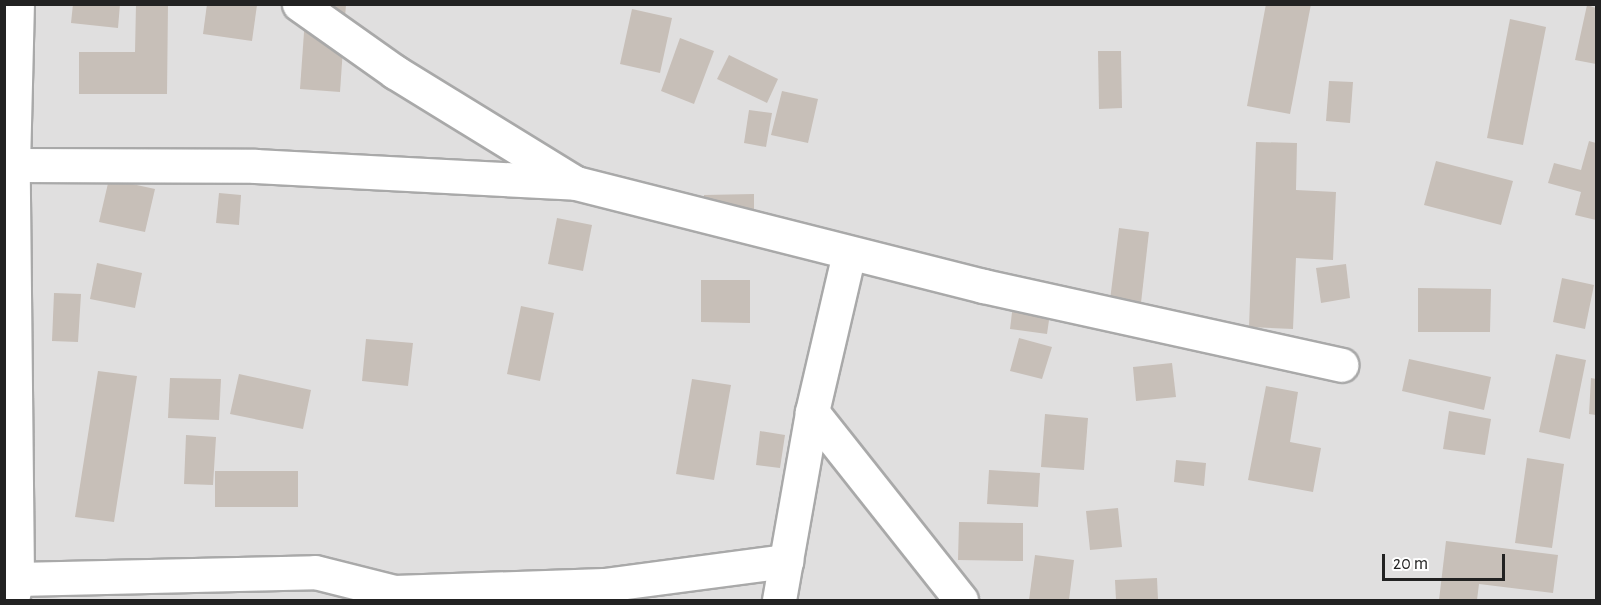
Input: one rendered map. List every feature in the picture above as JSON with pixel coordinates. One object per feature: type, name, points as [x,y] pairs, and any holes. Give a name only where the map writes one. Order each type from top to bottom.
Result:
[{"type":"street","points":[[17,4],[13,165],[14,590],[315,572],[392,596],[604,585],[786,561]]},
{"type":"street","points":[[299,4],[395,72],[576,183]]},
{"type":"street","points":[[13,165],[255,166],[576,183],[849,253],[1341,364]]},
{"type":"street","points":[[780,600],[812,412],[849,253]]},
{"type":"street","points":[[812,412],[961,600]]},
{"type":"shaded area","points":[[5,5],[1596,5],[1596,600],[5,600]]},
{"type":"building","points":[[73,4],[120,4],[118,28],[71,23]]},
{"type":"building","points":[[136,4],[168,4],[167,94],[79,94],[79,52],[135,52]]},
{"type":"building","points":[[207,4],[257,5],[252,41],[203,34]]},
{"type":"building","points":[[306,4],[346,4],[340,92],[300,89]]},
{"type":"building","points":[[1266,4],[1311,4],[1290,114],[1247,106]]},
{"type":"building","points":[[1587,5],[1596,8],[1596,64],[1575,60]]},
{"type":"building","points":[[632,9],[672,18],[660,73],[620,64]]},
{"type":"building","points":[[1510,19],[1546,27],[1523,145],[1487,138]]},
{"type":"building","points":[[680,38],[714,51],[694,104],[661,91]]},
{"type":"building","points":[[1098,51],[1121,51],[1122,108],[1099,109]]},
{"type":"building","points":[[729,55],[778,79],[767,103],[717,79]]},
{"type":"building","points":[[1329,81],[1353,82],[1350,123],[1326,121]]},
{"type":"building","points":[[782,91],[818,99],[808,143],[771,135]]},
{"type":"building","points":[[749,110],[772,113],[766,147],[744,143]]},
{"type":"building","points":[[1589,141],[1596,143],[1596,220],[1575,215],[1581,192],[1548,183],[1554,163],[1581,170]]},
{"type":"building","points":[[1256,142],[1297,143],[1296,190],[1336,192],[1333,260],[1296,258],[1293,329],[1249,327]]},
{"type":"building","points":[[1436,161],[1513,181],[1501,225],[1424,205]]},
{"type":"building","points":[[109,179],[155,189],[145,232],[99,222]]},
{"type":"building","points":[[219,193],[241,195],[239,225],[216,223]]},
{"type":"building","points":[[754,194],[754,233],[705,234],[704,195]]},
{"type":"building","points":[[557,218],[592,225],[583,271],[548,264]]},
{"type":"building","points":[[1119,228],[1149,232],[1141,303],[1110,300]]},
{"type":"building","points":[[97,263],[142,273],[135,308],[90,299]]},
{"type":"building","points":[[1346,264],[1350,298],[1321,303],[1316,268]]},
{"type":"building","points":[[1562,278],[1594,285],[1585,329],[1553,322]]},
{"type":"building","points":[[701,280],[750,280],[750,323],[701,322]]},
{"type":"building","points":[[1015,288],[1053,293],[1047,334],[1010,329]]},
{"type":"building","points":[[1418,288],[1491,289],[1490,332],[1418,332]]},
{"type":"building","points":[[54,293],[81,294],[78,342],[52,341]]},
{"type":"building","points":[[521,306],[554,313],[540,381],[507,374]]},
{"type":"building","points":[[1019,338],[1052,347],[1042,379],[1010,371]]},
{"type":"building","points":[[366,339],[413,343],[408,386],[362,381]]},
{"type":"building","points":[[1556,354],[1586,360],[1570,439],[1539,432]]},
{"type":"building","points":[[1409,359],[1491,377],[1484,410],[1402,391]]},
{"type":"building","points":[[1172,363],[1176,397],[1136,401],[1133,367]]},
{"type":"building","points":[[98,371],[137,376],[114,522],[75,517]]},
{"type":"building","points":[[239,374],[311,390],[303,429],[230,414]]},
{"type":"building","points":[[170,378],[221,379],[219,420],[168,418]]},
{"type":"building","points":[[1591,378],[1596,379],[1596,415],[1589,414]]},
{"type":"building","points":[[692,379],[731,385],[714,480],[676,474]]},
{"type":"building","points":[[1266,386],[1298,392],[1290,442],[1321,448],[1313,492],[1248,480]]},
{"type":"building","points":[[1449,411],[1491,419],[1485,455],[1443,449]]},
{"type":"building","points":[[1045,414],[1088,418],[1084,470],[1041,467]]},
{"type":"building","points":[[760,431],[785,435],[780,468],[756,465]]},
{"type":"building","points":[[186,435],[216,437],[213,485],[184,484]]},
{"type":"building","points":[[1527,458],[1564,464],[1552,548],[1515,543]]},
{"type":"building","points":[[1176,460],[1206,463],[1204,486],[1174,482]]},
{"type":"building","points":[[989,470],[1040,473],[1038,507],[987,504]]},
{"type":"building","points":[[215,471],[298,471],[298,507],[215,507]]},
{"type":"building","points":[[1118,508],[1122,547],[1090,550],[1086,511]]},
{"type":"building","points":[[959,522],[1023,523],[1023,561],[958,560]]},
{"type":"building","points":[[1446,541],[1558,555],[1553,593],[1479,584],[1477,600],[1439,600]]},
{"type":"building","points":[[1035,555],[1074,560],[1069,600],[1029,600]]},
{"type":"building","points":[[1157,578],[1158,600],[1116,600],[1115,580]]}]
